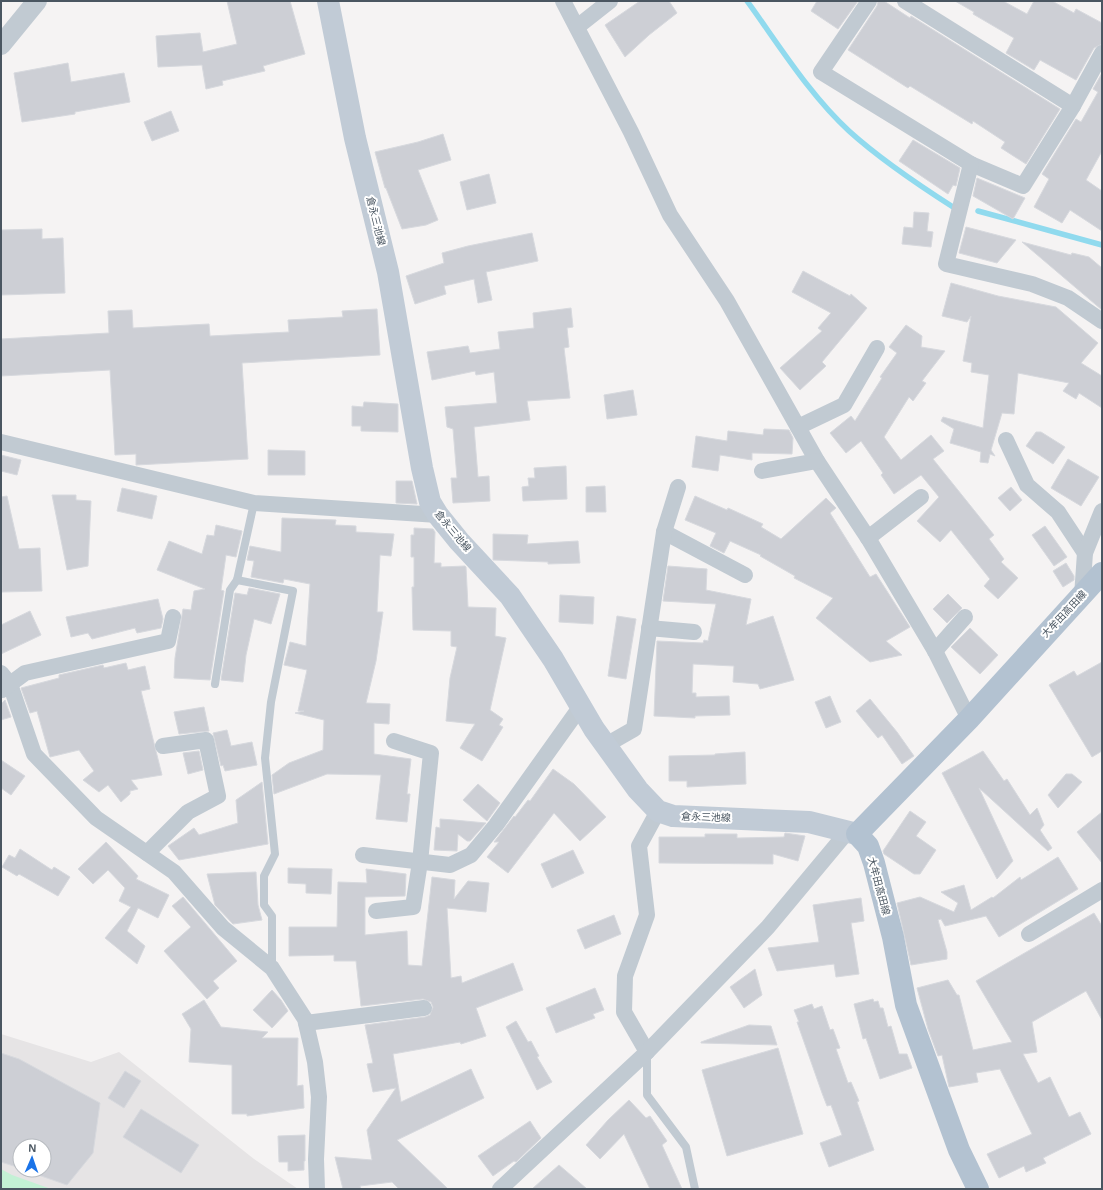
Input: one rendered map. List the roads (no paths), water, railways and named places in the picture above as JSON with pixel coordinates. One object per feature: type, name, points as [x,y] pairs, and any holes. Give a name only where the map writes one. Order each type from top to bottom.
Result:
[{"type":"main road","name":"倉永三池線","points":[[328,1],[355,138],[388,272],[422,468],[430,502],[438,515],[459,541],[510,596],[553,659],[580,706],[606,745],[638,790],[658,811],[673,816],[809,822],[853,833]]},
{"type":"main road","name":"大牟田高田線","points":[[978,1189],[959,1150],[906,1005],[893,937],[874,863],[868,846],[853,833],[969,718],[1102,573]]},
{"type":"street","points":[[1,45],[37,1]]},
{"type":"street","points":[[563,1],[631,132],[670,215],[727,301],[817,461],[868,538],[935,651],[969,718]]},
{"type":"street","points":[[577,27],[610,1]]},
{"type":"street","points":[[869,1],[821,72],[971,164],[1023,186],[1073,106],[1102,53]]},
{"type":"street","points":[[905,1],[1073,106]]},
{"type":"street","points":[[971,164],[946,264],[1032,284],[1068,298],[1102,321]]},
{"type":"street","points":[[798,427],[844,405],[877,348]]},
{"type":"street","points":[[1006,440],[1027,485],[1058,512],[1085,553]]},
{"type":"street","points":[[1,442],[254,503],[438,515]]},
{"type":"street","points":[[762,471],[817,461]]},
{"type":"street","points":[[606,745],[634,729],[664,532],[678,487]]},
{"type":"street","points":[[868,538],[921,497]]},
{"type":"street","points":[[1082,596],[1085,553],[1102,511]]},
{"type":"street","points":[[664,532],[745,575]]},
{"type":"street","points":[[173,617],[168,641],[25,673],[4,683],[34,754],[96,818],[174,872],[223,928],[272,968],[306,1023],[315,1062],[319,1097],[316,1159],[318,1189]]},
{"type":"street","points":[[935,651],[965,617]]},
{"type":"street","points":[[649,628],[694,632]]},
{"type":"street","points":[[363,855],[450,865],[471,855],[496,826],[580,706]]},
{"type":"street","points":[[147,853],[188,812],[218,796],[206,740],[163,746]]},
{"type":"street","points":[[376,911],[413,907],[420,862],[431,753],[394,741]]},
{"type":"street","points":[[646,1052],[624,1012],[625,976],[647,915],[639,846],[658,811]]},
{"type":"street","points":[[500,1189],[646,1052],[768,927],[853,833]]},
{"type":"street","points":[[1028,934],[1102,890]]},
{"type":"street","points":[[306,1023],[424,1008]]},
{"type":"lane","points":[[215,684],[230,590],[237,580],[254,503]]},
{"type":"lane","points":[[237,580],[293,591],[271,702],[265,758],[275,854],[264,876],[264,905],[272,916],[272,968]]},
{"type":"lane","points":[[646,1052],[647,1095],[686,1147],[695,1189]]},
{"type":"waterway","points":[[747,1],[795,69],[834,117],[861,142],[886,162],[953,207]]},
{"type":"waterway","points":[[978,211],[1102,245]]}]
